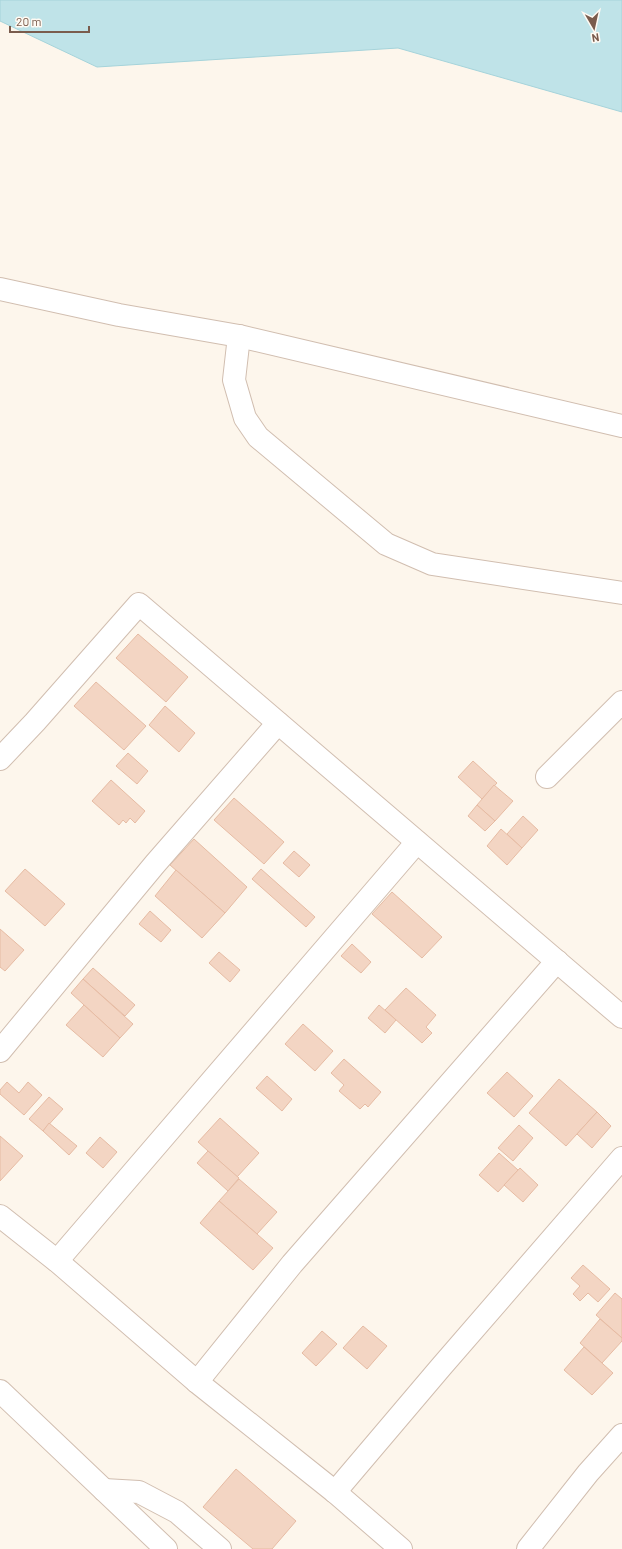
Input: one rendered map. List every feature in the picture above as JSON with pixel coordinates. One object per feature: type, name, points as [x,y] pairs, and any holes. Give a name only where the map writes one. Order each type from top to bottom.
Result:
[{"type":"street","points":[[0,289],[119,315],[239,336],[622,426]]},
{"type":"street","points":[[239,336],[234,380],[245,418],[258,437],[386,544],[432,564],[622,593]]},
{"type":"street","points":[[0,759],[35,722],[139,604],[622,1017]]},
{"type":"street","points":[[547,777],[622,702]]},
{"type":"street","points":[[0,1051],[155,864],[278,723]]},
{"type":"street","points":[[57,1261],[417,842]]},
{"type":"street","points":[[197,1382],[292,1264],[557,961]]},
{"type":"street","points":[[336,1492],[441,1366],[622,1158]]},
{"type":"street","points":[[0,1216],[57,1261],[197,1382],[336,1492],[400,1549]]},
{"type":"street","points":[[0,1391],[166,1549]]},
{"type":"street","points":[[528,1549],[588,1473],[622,1435]]},
{"type":"street","points":[[104,1490],[139,1492],[177,1512],[220,1549]]},
{"type":"water","points":[[0,0],[622,0],[622,112],[398,48],[97,67],[0,21]]},
{"type":"building","points":[[138,634],[188,677],[166,702],[116,658]]},
{"type":"building","points":[[96,682],[146,726],[124,750],[74,706]]},
{"type":"building","points":[[165,706],[195,733],[179,752],[149,725]]},
{"type":"building","points":[[128,753],[148,771],[137,784],[116,766]]},
{"type":"building","points":[[473,761],[497,783],[482,799],[458,777]]},
{"type":"building","points":[[111,780],[145,811],[135,823],[130,818],[126,823],[123,820],[119,825],[92,801]]},
{"type":"building","points":[[494,785],[513,801],[495,821],[477,805]]},
{"type":"building","points":[[234,798],[284,842],[264,864],[214,820]]},
{"type":"building","points":[[477,805],[495,821],[485,831],[468,816]]},
{"type":"building","points":[[523,816],[538,830],[522,848],[507,834]]},
{"type":"building","points":[[501,829],[522,848],[507,865],[487,846]]},
{"type":"building","points":[[194,839],[247,887],[225,913],[170,865]]},
{"type":"building","points":[[294,851],[310,865],[299,877],[283,863]]},
{"type":"building","points":[[25,869],[65,904],[45,926],[5,891]]},
{"type":"building","points":[[261,869],[315,917],[306,927],[252,879]]},
{"type":"building","points":[[176,870],[225,913],[202,938],[155,896]]},
{"type":"building","points":[[392,892],[442,937],[422,958],[372,914]]},
{"type":"building","points":[[150,911],[171,930],[161,942],[139,924]]},
{"type":"building","points":[[0,929],[24,950],[5,971],[0,967]]},
{"type":"building","points":[[352,944],[371,962],[361,973],[341,956]]},
{"type":"building","points":[[219,952],[240,970],[230,982],[209,963]]},
{"type":"building","points":[[93,968],[135,1005],[125,1016],[83,979]]},
{"type":"building","points":[[83,979],[133,1024],[120,1038],[71,993]]},
{"type":"building","points":[[406,988],[436,1015],[426,1027],[432,1033],[422,1043],[385,1010]]},
{"type":"building","points":[[84,1005],[120,1038],[103,1057],[66,1025]]},
{"type":"building","points":[[379,1005],[396,1020],[385,1033],[368,1018]]},
{"type":"building","points":[[303,1024],[333,1051],[315,1071],[285,1044]]},
{"type":"building","points":[[344,1059],[381,1092],[368,1107],[365,1104],[360,1109],[339,1091],[344,1085],[331,1073]]},
{"type":"building","points":[[507,1072],[533,1096],[514,1117],[487,1093]]},
{"type":"building","points":[[267,1076],[292,1099],[282,1111],[256,1088]]},
{"type":"building","points":[[559,1079],[597,1112],[566,1146],[529,1113]]},
{"type":"building","points":[[7,1082],[19,1093],[28,1082],[42,1095],[24,1115],[0,1094],[0,1090]]},
{"type":"building","points":[[49,1097],[63,1109],[43,1131],[29,1119]]},
{"type":"building","points":[[597,1112],[611,1126],[592,1148],[577,1134]]},
{"type":"building","points":[[220,1118],[259,1153],[237,1177],[198,1142]]},
{"type":"building","points":[[49,1123],[77,1146],[69,1155],[43,1131]]},
{"type":"building","points":[[519,1125],[533,1138],[513,1161],[498,1148]]},
{"type":"building","points":[[0,1136],[23,1156],[0,1181]]},
{"type":"building","points":[[100,1137],[117,1152],[103,1168],[86,1153]]},
{"type":"building","points":[[208,1151],[239,1178],[228,1191],[197,1163]]},
{"type":"building","points":[[499,1153],[518,1170],[498,1192],[479,1175]]},
{"type":"building","points":[[520,1168],[538,1185],[523,1202],[504,1185]]},
{"type":"building","points":[[239,1179],[277,1212],[257,1234],[219,1201]]},
{"type":"building","points":[[219,1201],[273,1248],[253,1270],[200,1223]]},
{"type":"building","points":[[583,1265],[610,1289],[598,1302],[588,1293],[580,1301],[573,1294],[580,1286],[571,1278]]},
{"type":"building","points":[[615,1293],[622,1299],[622,1338],[596,1315]]},
{"type":"building","points":[[600,1319],[622,1338],[622,1341],[602,1363],[580,1343]]},
{"type":"building","points":[[363,1326],[387,1346],[367,1369],[343,1348]]},
{"type":"building","points":[[322,1331],[337,1344],[316,1366],[302,1353]]},
{"type":"building","points":[[584,1347],[613,1373],[592,1395],[564,1370]]},
{"type":"building","points":[[236,1469],[296,1521],[272,1549],[253,1549],[203,1507]]}]
